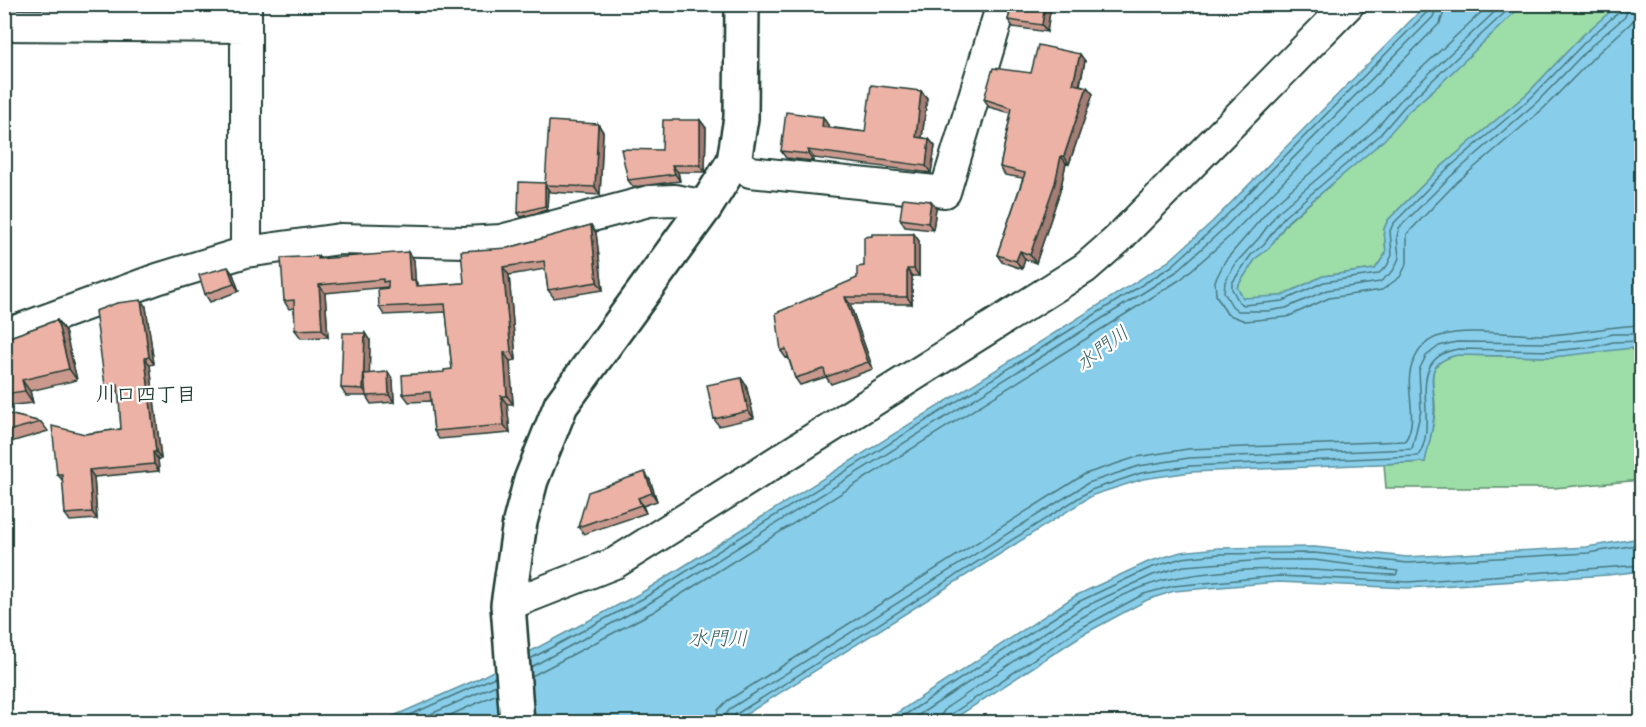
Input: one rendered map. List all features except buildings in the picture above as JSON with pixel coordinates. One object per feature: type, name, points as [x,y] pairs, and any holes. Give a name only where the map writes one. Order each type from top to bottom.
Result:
[{"type":"street","points":[[517,723],[508,605],[520,522],[531,480],[561,405],[706,206],[734,161],[741,118],[742,4]]},
{"type":"street","points":[[734,161],[750,172],[945,192],[1002,4]]},
{"type":"street","points":[[508,605],[615,563],[1085,268],[1117,240],[1349,4]]},
{"type":"street","points":[[4,25],[246,16],[246,252]]},
{"type":"street","points":[[4,336],[158,279],[246,252],[340,239],[465,242],[501,240],[649,201],[675,200],[706,206]]},
{"type":"green space","points":[[1522,5],[1618,5],[1582,36],[1529,92],[1441,167],[1388,220],[1384,229],[1386,253],[1375,269],[1323,276],[1281,296],[1243,299],[1237,287],[1256,258],[1269,248],[1288,222],[1383,140],[1409,111]]},
{"type":"green space","points":[[1627,346],[1632,350],[1641,347],[1641,480],[1554,488],[1386,488],[1384,464],[1425,462],[1435,411],[1432,376],[1438,364],[1445,359],[1457,355],[1553,357]]},
{"type":"water","name":"水門川","points":[[1426,5],[1522,5],[1409,111],[1384,140],[1288,221],[1269,248],[1256,258],[1237,287],[1243,298],[1281,296],[1323,276],[1375,269],[1386,253],[1384,229],[1388,220],[1441,167],[1529,92],[1582,36],[1618,5],[1641,5],[1641,347],[1553,357],[1457,355],[1445,359],[1438,364],[1432,376],[1434,417],[1425,462],[1191,472],[1143,479],[1093,495],[734,722],[380,722],[476,680],[641,593],[1169,261],[1212,222]]},
{"type":"water","points":[[1641,538],[1641,571],[1608,575],[1408,588],[1278,582],[1174,591],[1147,600],[1082,635],[949,722],[883,722],[1075,596],[1148,562],[1181,552],[1218,548],[1315,547],[1407,557],[1587,547]]},
{"type":"district","name":"川口四丁目","points":[[146,394]]}]
